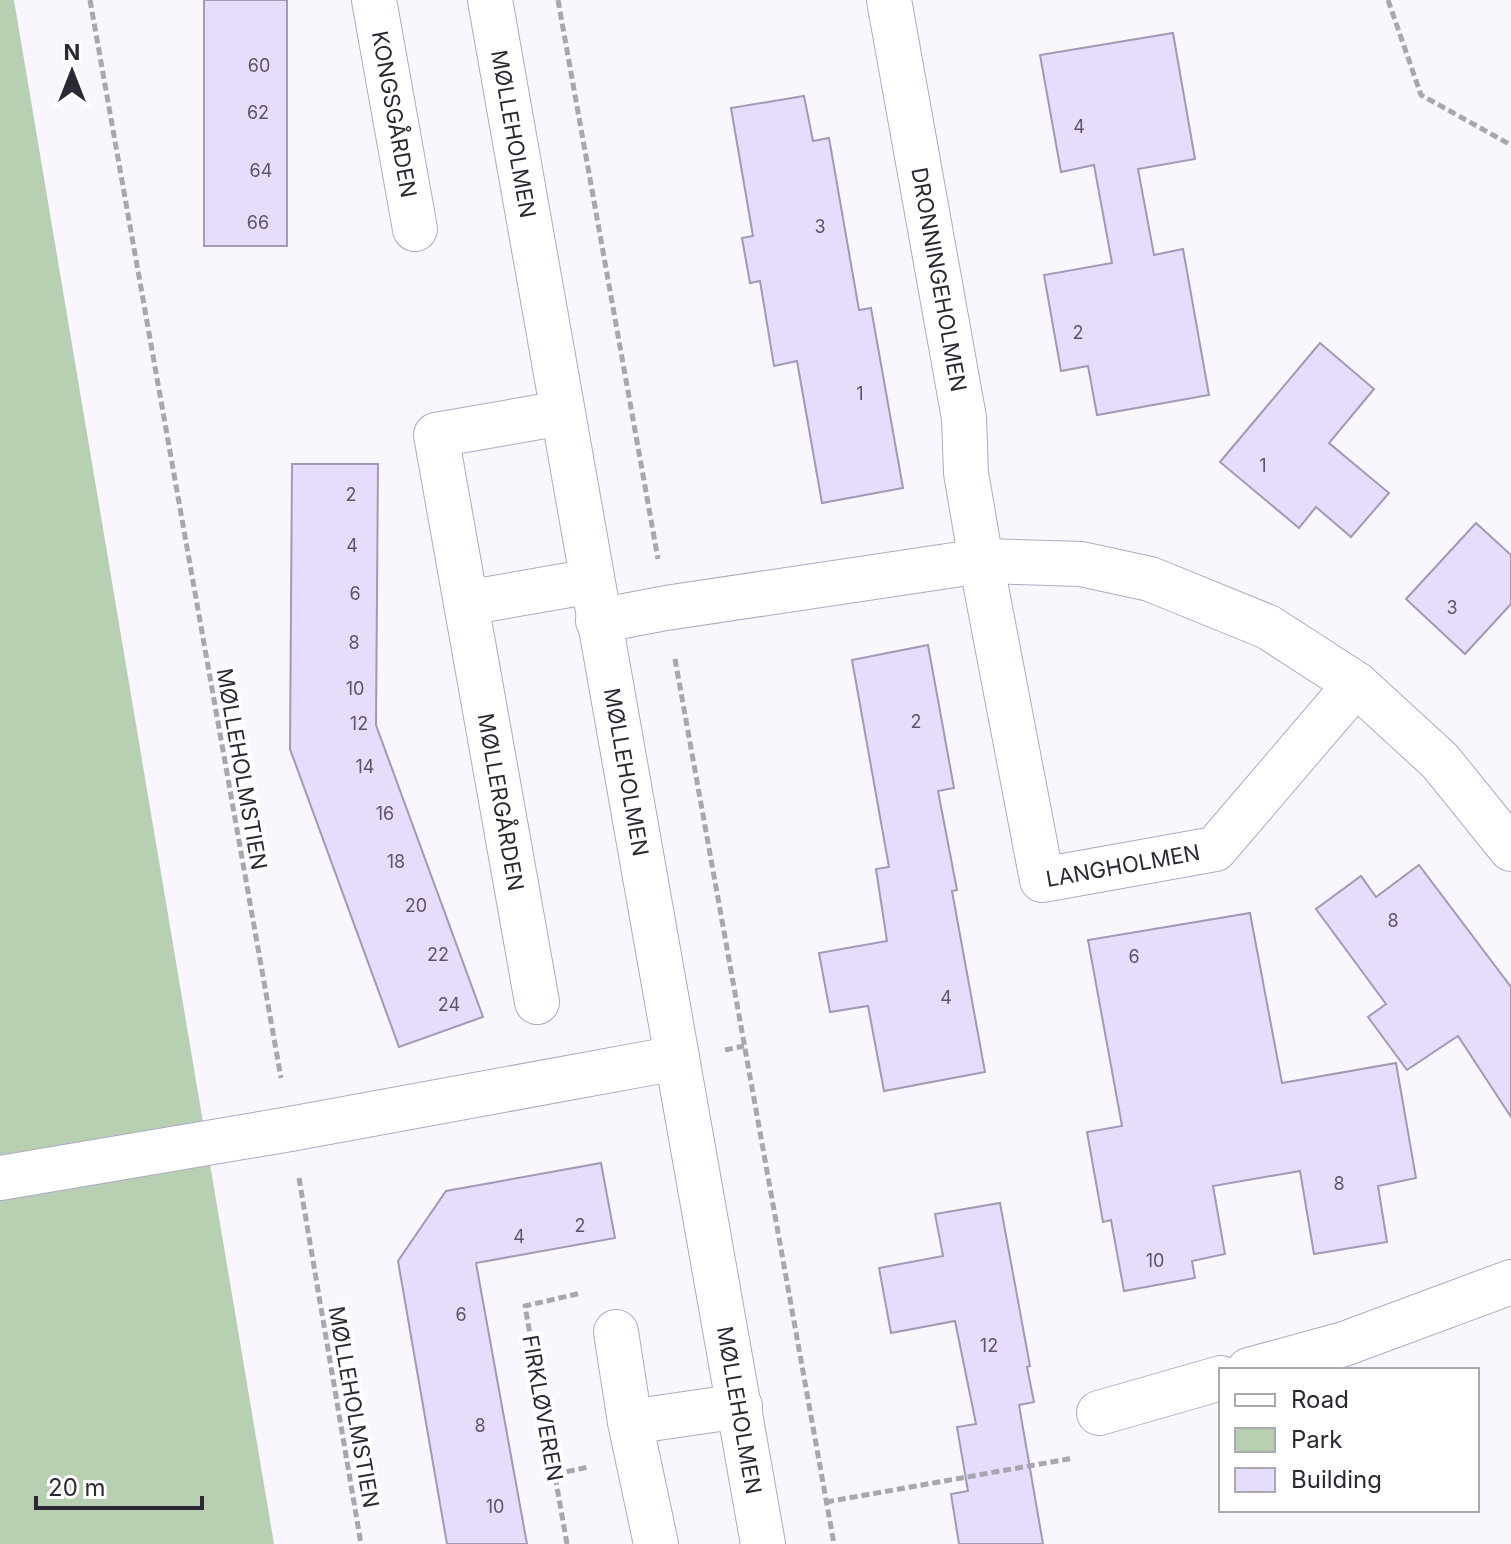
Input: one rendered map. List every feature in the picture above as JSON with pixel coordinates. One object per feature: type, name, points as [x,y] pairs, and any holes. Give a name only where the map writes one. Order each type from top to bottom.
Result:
[{"type":"street","name":"KONGSGÅRDEN","points":[[374,0],[415,229]]},
{"type":"street","name":"MØLLEHOLMEN","points":[[490,0],[763,1544]]},
{"type":"street","name":"DRONNINGEHOLMEN","points":[[889,0],[964,418],[966,473],[981,561]]},
{"type":"street","name":"MØLLERGÅRDEN","points":[[537,1002],[436,435],[562,413]]},
{"type":"street","points":[[466,603],[595,601],[666,608],[981,561],[1081,564],[1150,579],[1268,627],[1356,684],[1440,761],[1511,849]]},
{"type":"street","name":"LANGHOLMEN","points":[[981,561],[1042,880],[1215,849],[1356,684]]},
{"type":"street","points":[[0,1178],[677,1058]]},
{"type":"street","points":[[1256,1368],[1344,1344],[1511,1282]]},
{"type":"street","points":[[616,1332],[630,1422],[656,1544]]},
{"type":"street","points":[[1099,1413],[1219,1379]]},
{"type":"street","points":[[630,1422],[740,1406]]},
{"type":"path","name":"MØLLEHOLMSTIEN","points":[[90,0],[361,1544]]},
{"type":"path","points":[[558,0],[834,1544]]},
{"type":"path","points":[[1388,0],[1421,95],[1511,145]]},
{"type":"path","name":"FIRKLØVEREN","points":[[567,1544],[525,1306],[607,1287],[616,1332]]},
{"type":"path","points":[[826,1502],[1075,1458],[1099,1413]]},
{"type":"green space","points":[[0,0],[14,0],[274,1544],[0,1544]]},
{"type":"building","points":[[204,0],[287,0],[287,246],[204,246]]},
{"type":"building","points":[[1173,33],[1195,159],[1138,169],[1154,255],[1183,249],[1209,395],[1097,415],[1088,366],[1061,371],[1044,275],[1112,263],[1094,165],[1061,172],[1040,55]]},
{"type":"building","points":[[804,96],[813,141],[829,138],[859,310],[871,308],[903,488],[822,503],[797,361],[774,366],[760,281],[750,283],[742,238],[753,236],[731,108]]},
{"type":"building","points":[[1320,343],[1374,389],[1329,443],[1389,493],[1351,537],[1316,507],[1299,528],[1220,462]]},
{"type":"building","points":[[292,464],[378,464],[376,725],[483,1017],[399,1047],[290,749]]},
{"type":"building","points":[[1476,523],[1511,555],[1511,604],[1465,654],[1406,599]]},
{"type":"building","points":[[928,645],[954,788],[938,791],[957,890],[952,891],[985,1072],[884,1091],[868,1006],[830,1012],[819,953],[887,941],[876,869],[889,867],[852,660]]},
{"type":"building","points":[[1419,865],[1511,987],[1511,1117],[1458,1036],[1407,1070],[1368,1017],[1386,1004],[1316,909],[1361,876],[1376,897]]},
{"type":"building","points":[[1250,913],[1282,1083],[1396,1063],[1416,1178],[1378,1186],[1387,1242],[1314,1254],[1300,1171],[1213,1186],[1225,1254],[1192,1261],[1195,1278],[1124,1291],[1111,1220],[1103,1222],[1087,1132],[1122,1126],[1088,940]]},
{"type":"building","points":[[601,1163],[615,1238],[476,1263],[527,1544],[447,1544],[398,1261],[446,1191]]},
{"type":"building","points":[[1000,1203],[1030,1366],[1027,1367],[1034,1402],[1019,1405],[1043,1544],[959,1544],[951,1494],[968,1491],[957,1427],[976,1424],[955,1321],[891,1333],[879,1268],[943,1256],[935,1214]]}]
